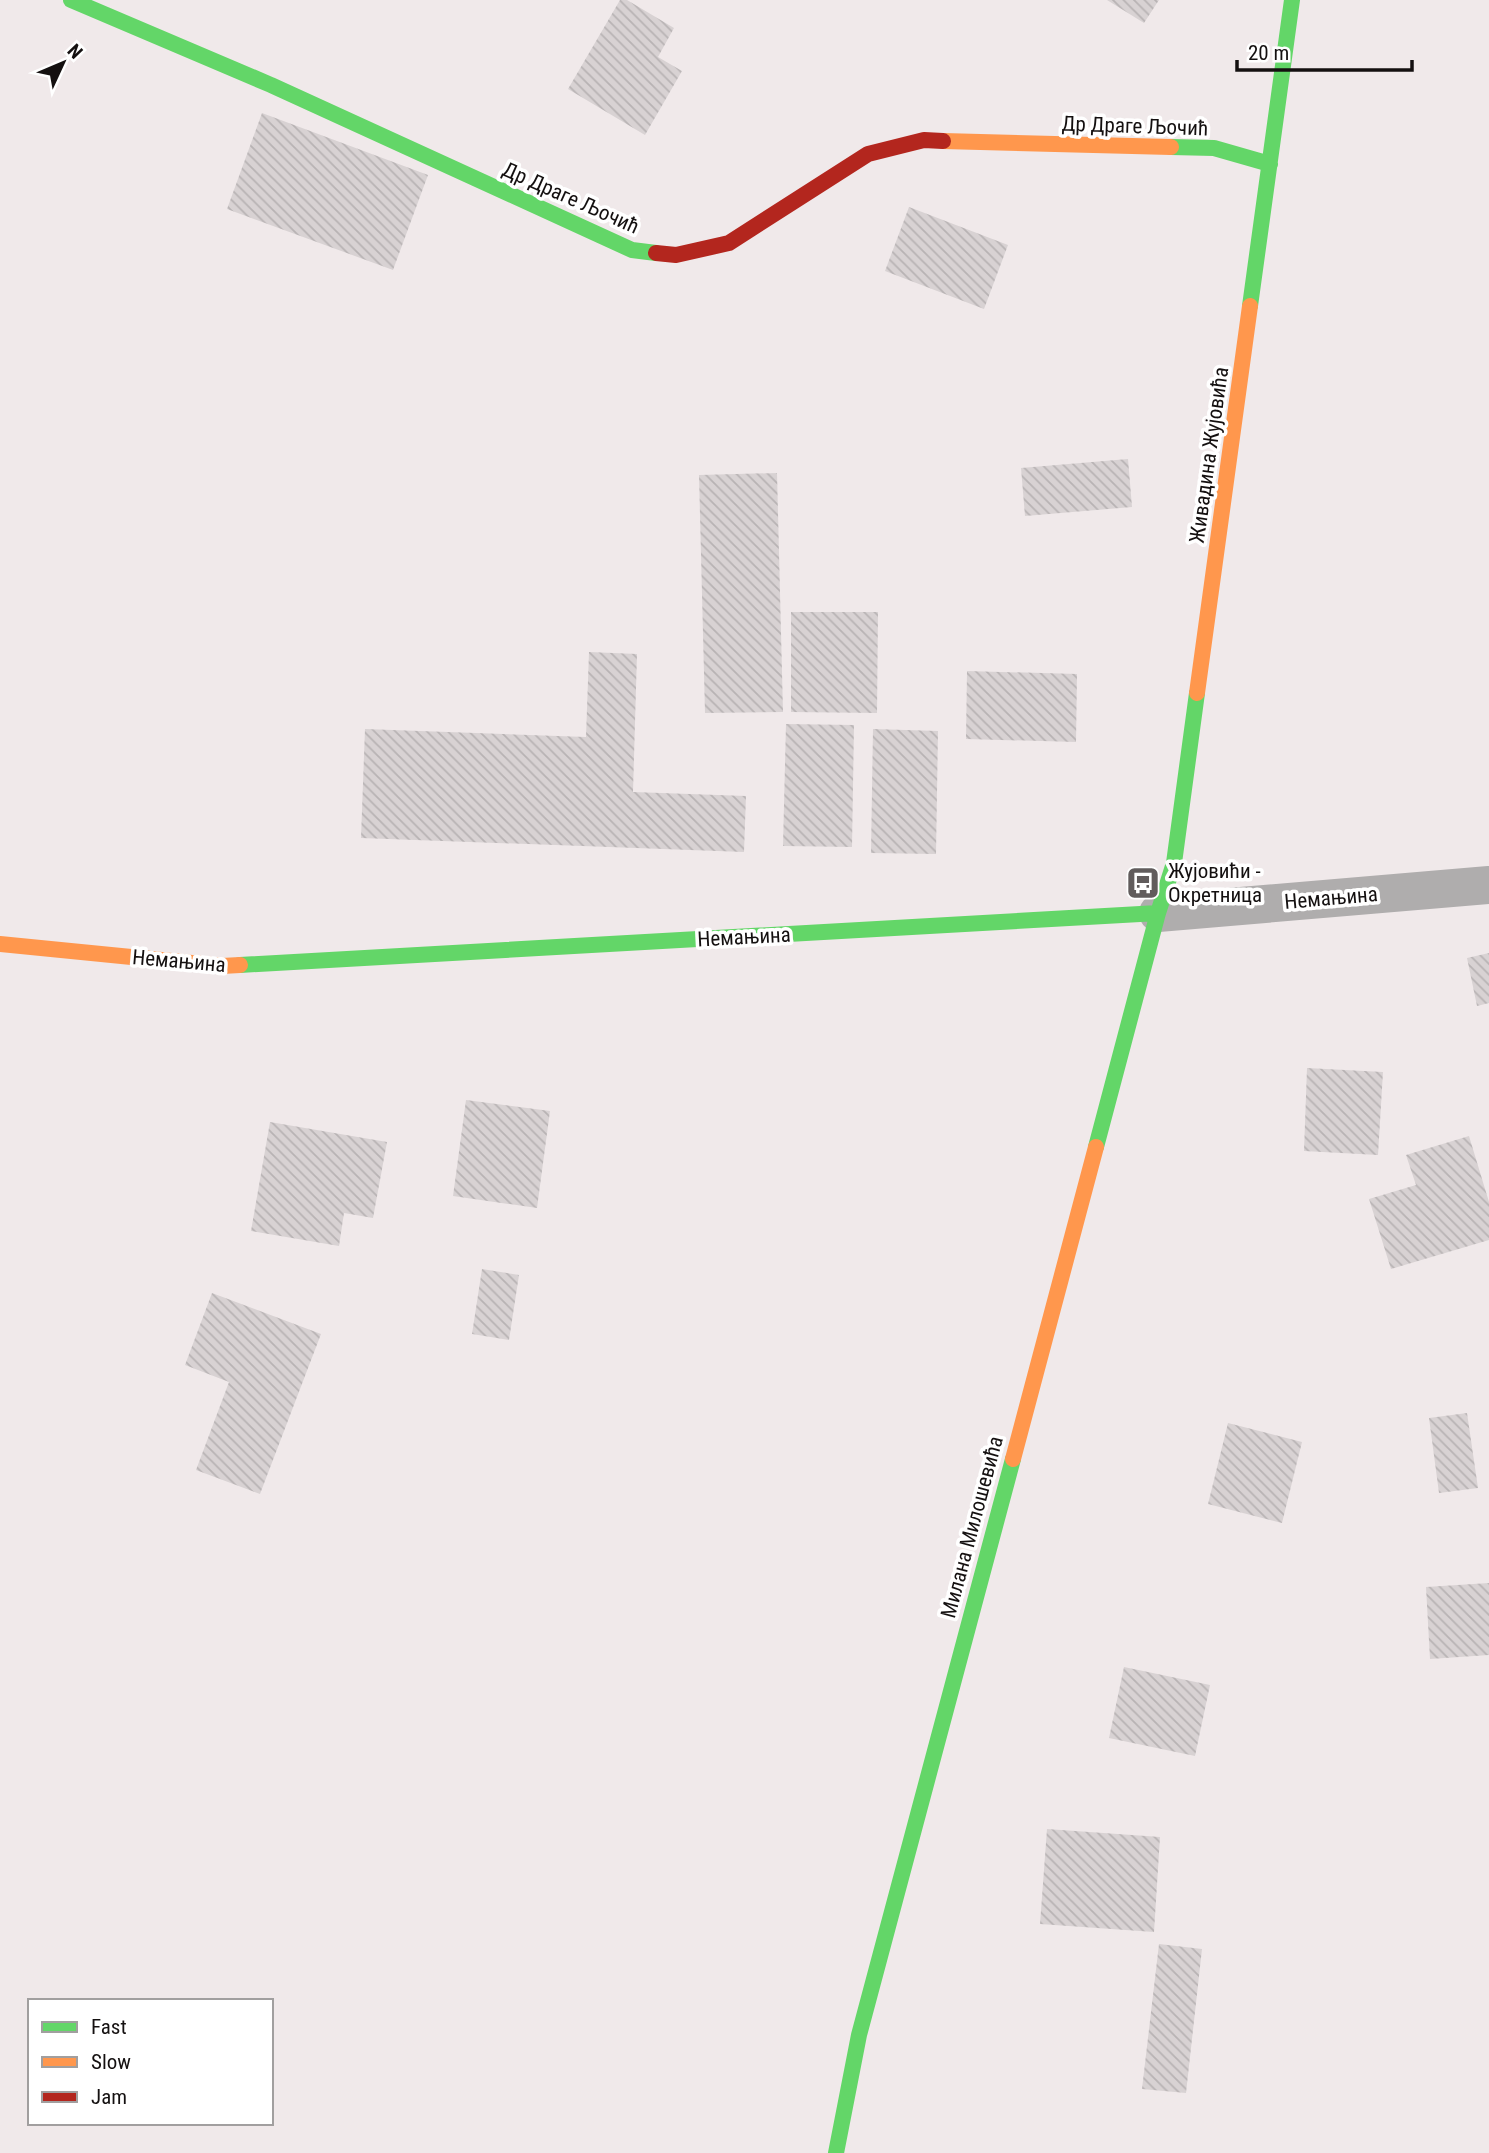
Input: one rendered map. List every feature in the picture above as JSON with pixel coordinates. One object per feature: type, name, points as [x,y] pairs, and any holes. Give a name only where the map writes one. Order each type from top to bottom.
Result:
[{"type":"street","name":"Др Драге Љочић","points":[[71,0],[271,85],[632,250],[677,255],[729,243],[868,154],[924,140],[1214,148],[1270,164]]},
{"type":"street","name":"Живадина Жујовића","points":[[1158,913],[1174,863],[1292,0]]},
{"type":"street","name":"Немањина","points":[[0,944],[222,966],[1158,913],[1489,885]]},
{"type":"street","name":"Милана Милошевића","points":[[836,2153],[859,2035],[1158,913]]},
{"type":"building","points":[[620,0],[627,0],[674,28],[658,57],[682,71],[645,135],[568,89]]},
{"type":"building","points":[[1107,0],[1159,0],[1144,23]]},
{"type":"building","points":[[262,113],[428,175],[393,270],[227,209]]},
{"type":"building","points":[[909,207],[1008,245],[984,309],[885,271]]},
{"type":"building","points":[[1128,459],[1132,507],[1025,516],[1021,468]]},
{"type":"building","points":[[777,473],[783,712],[705,713],[699,475]]},
{"type":"building","points":[[791,612],[878,612],[877,713],[791,712]]},
{"type":"building","points":[[589,652],[637,654],[633,792],[746,796],[744,852],[361,838],[365,729],[586,737]]},
{"type":"building","points":[[967,671],[1077,674],[1076,742],[966,739]]},
{"type":"building","points":[[786,724],[854,725],[852,847],[783,846]]},
{"type":"building","points":[[873,729],[938,731],[936,854],[871,853]]},
{"type":"building","points":[[1489,953],[1489,1003],[1477,1006],[1467,958]]},
{"type":"building","points":[[1307,1068],[1383,1072],[1378,1155],[1304,1151]]},
{"type":"building","points":[[466,1100],[550,1111],[537,1208],[453,1196]]},
{"type":"building","points":[[270,1122],[387,1142],[373,1218],[344,1213],[339,1246],[251,1231]]},
{"type":"building","points":[[1469,1136],[1489,1202],[1489,1240],[1391,1269],[1369,1199],[1416,1185],[1406,1155]]},
{"type":"building","points":[[482,1269],[519,1275],[509,1340],[472,1334]]},
{"type":"building","points":[[212,1293],[321,1334],[260,1494],[196,1470],[229,1382],[185,1365]]},
{"type":"building","points":[[1467,1413],[1478,1488],[1439,1493],[1429,1418]]},
{"type":"building","points":[[1228,1423],[1302,1442],[1282,1523],[1208,1504]]},
{"type":"building","points":[[1489,1583],[1489,1655],[1430,1659],[1426,1587]]},
{"type":"building","points":[[1124,1667],[1210,1685],[1195,1756],[1109,1738]]},
{"type":"building","points":[[1047,1829],[1160,1837],[1154,1932],[1040,1924]]},
{"type":"building","points":[[1159,1944],[1202,1949],[1186,2093],[1142,2089]]},
{"type":"traffic: fast","points":[[71,0],[271,85],[632,250],[656,253]]},
{"type":"traffic: fast","points":[[1250,306],[1292,0]]},
{"type":"traffic: fast","points":[[1171,147],[1214,148],[1270,164]]},
{"type":"traffic: fast","points":[[1096,1147],[1158,913],[1174,863],[1197,693]]},
{"type":"traffic: fast","points":[[240,965],[1158,913]]},
{"type":"traffic: fast","points":[[836,2153],[859,2035],[1013,1459]]},
{"type":"traffic: slow","points":[[943,141],[1171,147]]},
{"type":"traffic: slow","points":[[1197,693],[1250,306]]},
{"type":"traffic: slow","points":[[0,944],[222,966],[240,965]]},
{"type":"traffic: slow","points":[[1013,1459],[1096,1147]]},
{"type":"traffic: jam","points":[[656,253],[676,255],[729,243],[868,154],[924,140],[943,141]]},
{"type":"place","name":"Жујовићи - Окретница","points":[[1143,883]]}]
